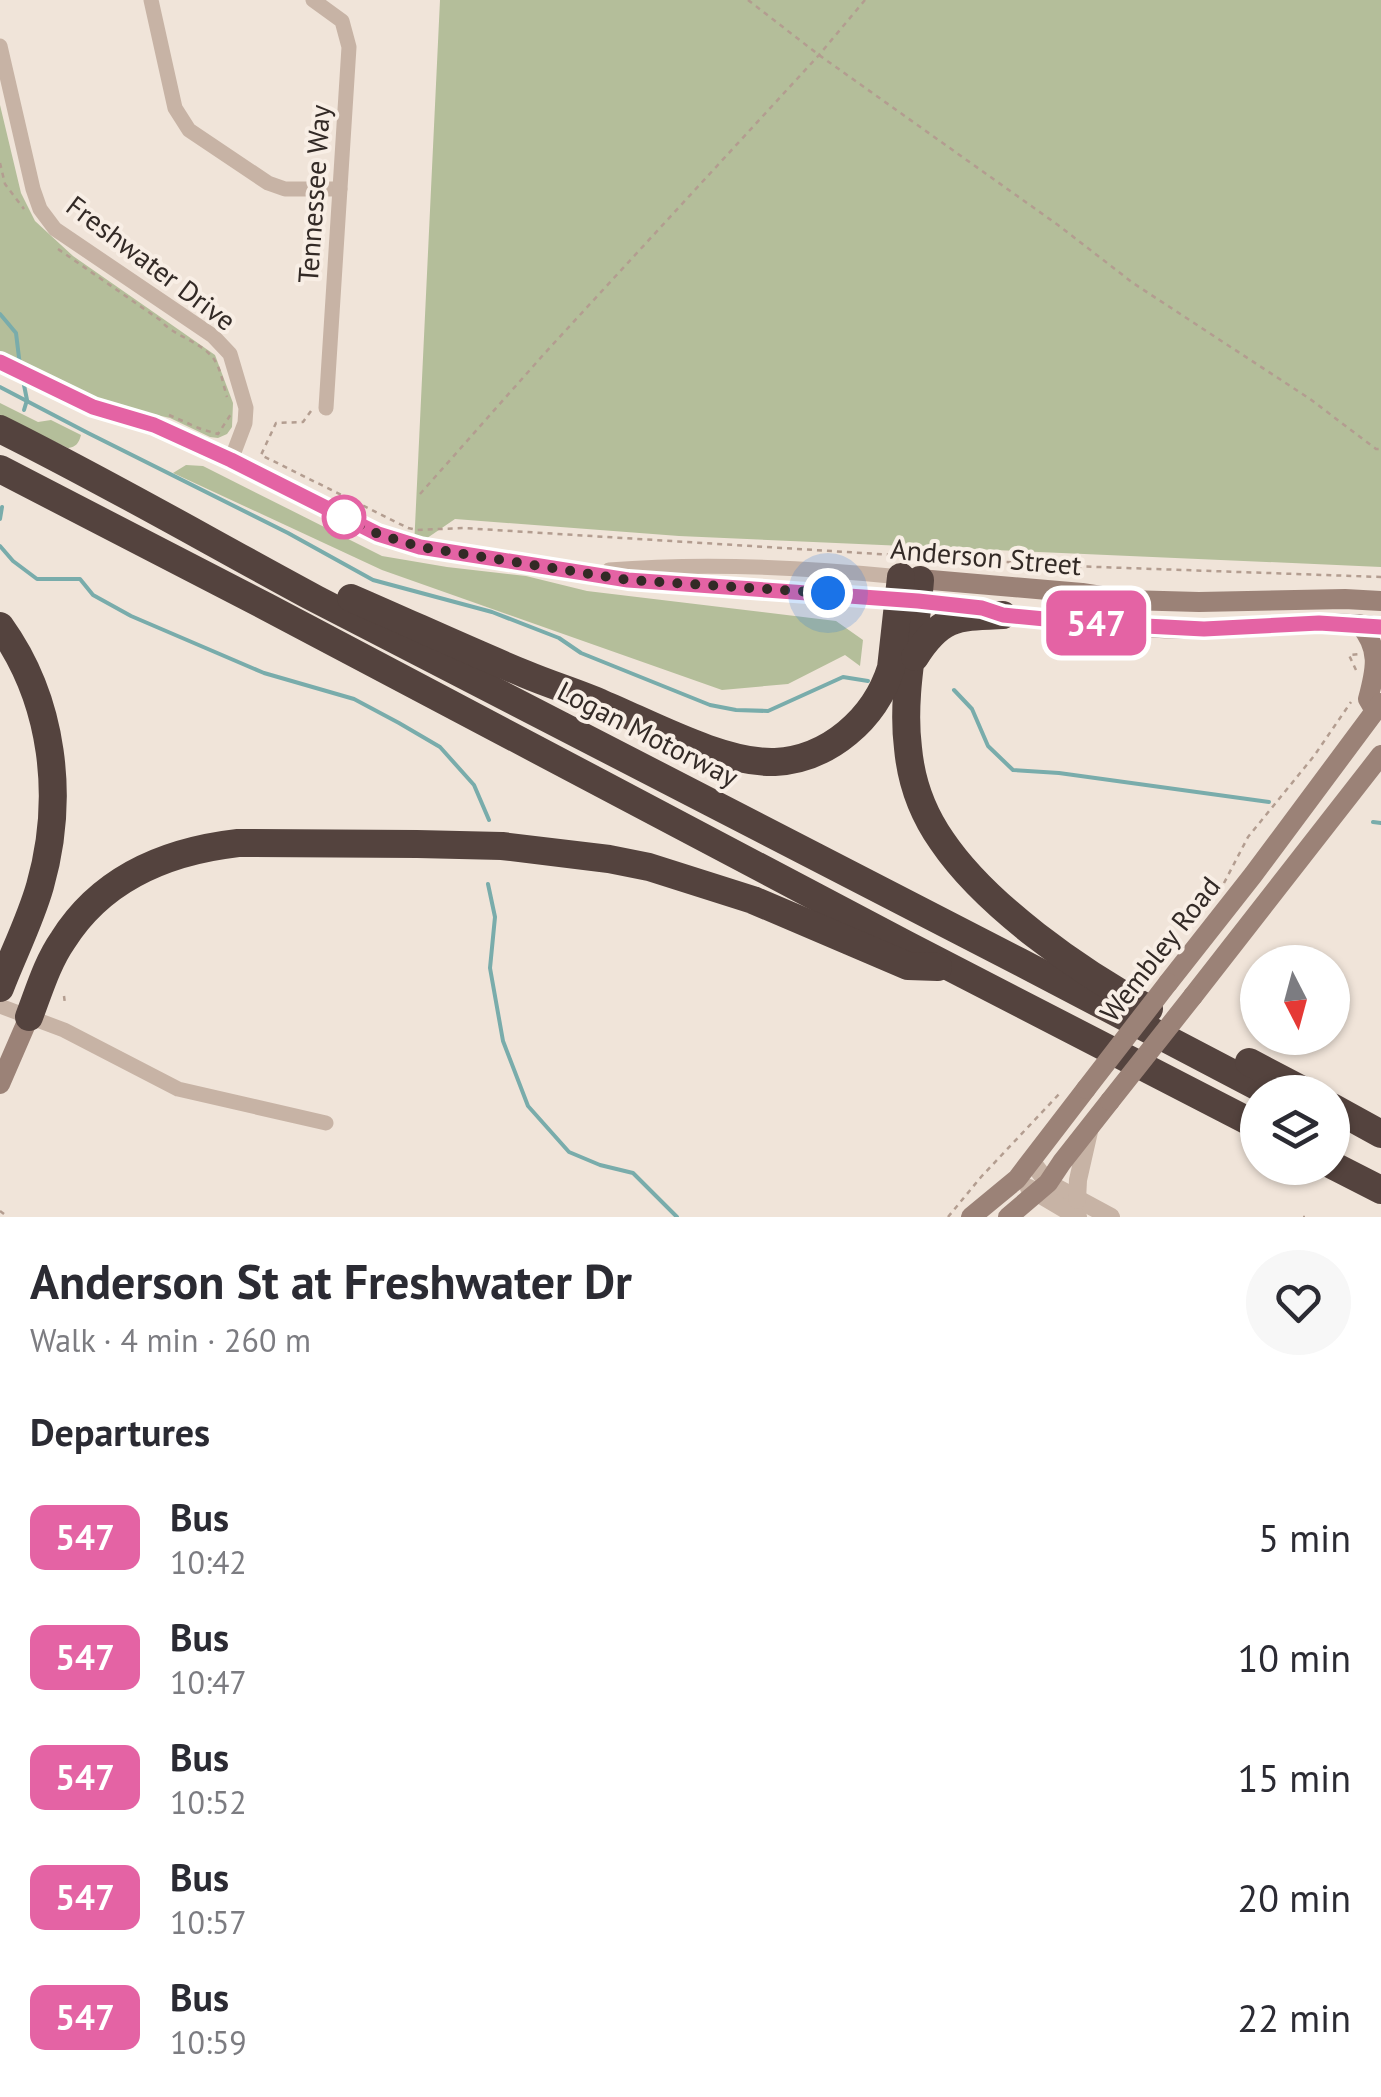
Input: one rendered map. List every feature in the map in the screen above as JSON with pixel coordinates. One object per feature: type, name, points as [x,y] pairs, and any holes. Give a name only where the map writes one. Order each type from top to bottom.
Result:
[{"type":"highway","name":"Logan Motorway","points":[[0,430],[1240,1077]]},
{"type":"highway","points":[[0,469],[1240,1117]]},
{"type":"highway","points":[[316,598],[345,595],[525,674],[723,754],[774,762],[803,758],[835,742],[869,711],[891,668],[910,589]]},
{"type":"highway","points":[[910,589],[912,662],[906,725],[910,764],[931,824],[963,868],[1022,923],[1076,965],[1274,1075]]},
{"type":"highway","points":[[912,662],[941,625],[975,616],[1003,615]]},
{"type":"highway","points":[[0,626],[18,653],[37,699],[47,730],[53,787],[50,838],[39,889],[0,988]]},
{"type":"highway","points":[[28,1017],[63,938],[102,895],[132,873],[168,857],[238,843],[502,846],[609,859],[754,900],[908,966],[950,967]]},
{"type":"highway","points":[[1350,1117],[1381,1134]]},
{"type":"highway","points":[[1350,1137],[1381,1153]]},
{"type":"highway","points":[[1350,1174],[1381,1190]]},
{"type":"main road","name":"Anderson Street","points":[[910,589],[1082,593],[1128,600],[1199,602],[1381,600]]},
{"type":"main road","name":"Anderson Street","points":[[1003,615],[1204,629],[1288,624],[1381,627]]},
{"type":"main road","points":[[1359,624],[1369,635],[1375,652],[1368,699],[1378,707]]},
{"type":"main road","name":"Wembley Road","points":[[971,1217],[1006,1177],[1032,1162],[1078,1085],[1168,982],[1378,707]]},
{"type":"main road","name":"Wembley Road","points":[[1008,1217],[1042,1188],[1381,755]]},
{"type":"main road","points":[[0,1084],[28,1017]]},
{"type":"street","points":[[150,0],[174,108],[189,130],[268,183],[285,189],[340,189]]},
{"type":"street","name":"Tennessee Way","points":[[312,0],[342,22],[349,46],[326,408]]},
{"type":"street","name":"Freshwater Drive","points":[[0,46],[40,209],[56,228],[213,336],[230,354],[246,408],[246,423],[231,460]]},
{"type":"street","name":"Anderson Street","points":[[0,362],[109,413],[154,425],[231,460],[378,534],[420,547],[628,580],[910,589]]},
{"type":"street","name":"Anderson Street","points":[[585,572],[628,568],[810,568],[910,589],[1003,615]]},
{"type":"street","points":[[0,1006],[64,1030],[178,1089],[326,1123]]},
{"type":"street","points":[[1077,1209],[1078,1180],[1090,1127]]},
{"type":"street","points":[[1032,1162],[1042,1188]]},
{"type":"street","points":[[1006,1177],[1042,1188],[1077,1209],[1111,1217]]},
{"type":"path","points":[[748,0],[1133,283],[1381,448]]},
{"type":"path","points":[[420,494],[865,0]]},
{"type":"path","points":[[0,163],[4,184],[26,212]]},
{"type":"path","points":[[57,248],[212,356],[231,410],[218,434]]},
{"type":"path","points":[[326,408],[312,409],[303,422],[276,423],[261,455],[418,530],[482,529],[1070,566],[1381,576]]},
{"type":"path","points":[[1349,655],[1357,672]]},
{"type":"path","points":[[1223,886],[1248,838],[1347,709],[1354,694]]},
{"type":"path","points":[[64,996],[65,1004]]},
{"type":"path","points":[[948,1217],[989,1168],[1078,1085]]},
{"type":"path","points":[[989,1168],[1006,1177]]},
{"type":"path","points":[[0,1211],[8,1217]]},
{"type":"green space","points":[[440,0],[1381,0],[1381,567],[679,536],[455,519],[414,547]]},
{"type":"green space","points":[[0,105],[21,193],[35,221],[73,256],[215,355],[233,403],[232,427],[227,434],[210,437],[170,418],[109,404],[0,352]]},
{"type":"green space","points":[[0,403],[38,422],[51,420],[81,435],[79,440],[68,448],[0,415]]},
{"type":"green space","points":[[186,465],[203,466],[382,556],[526,576],[587,591],[836,621],[863,640],[860,666],[845,655],[788,684],[722,690],[382,570],[173,473]]},
{"type":"waterway","points":[[0,314],[16,333],[20,366]]},
{"type":"waterway","points":[[23,380],[27,400],[24,410]]},
{"type":"waterway","points":[[0,387],[373,580],[492,612],[710,705],[768,711],[843,677],[868,681]]},
{"type":"waterway","points":[[0,519],[2,507]]},
{"type":"waterway","points":[[0,546],[37,579],[80,579],[93,595],[131,616],[264,673],[354,699],[399,723],[440,747],[474,785],[489,820]]},
{"type":"waterway","points":[[954,690],[972,709],[988,746],[1013,770],[1269,802]]},
{"type":"waterway","points":[[1373,822],[1381,823]]},
{"type":"waterway","points":[[488,884],[495,917],[490,968],[503,1041],[528,1106],[569,1152],[633,1173],[677,1217]]},
{"type":"bus line","name":"547","points":[[0,362],[93,407],[154,425],[231,460],[378,534],[420,547],[628,580],[918,601],[1087,623],[1204,629],[1319,623],[1381,627]]},
{"type":"route","points":[[344,517],[378,534],[420,547],[628,580],[828,593]]}]
